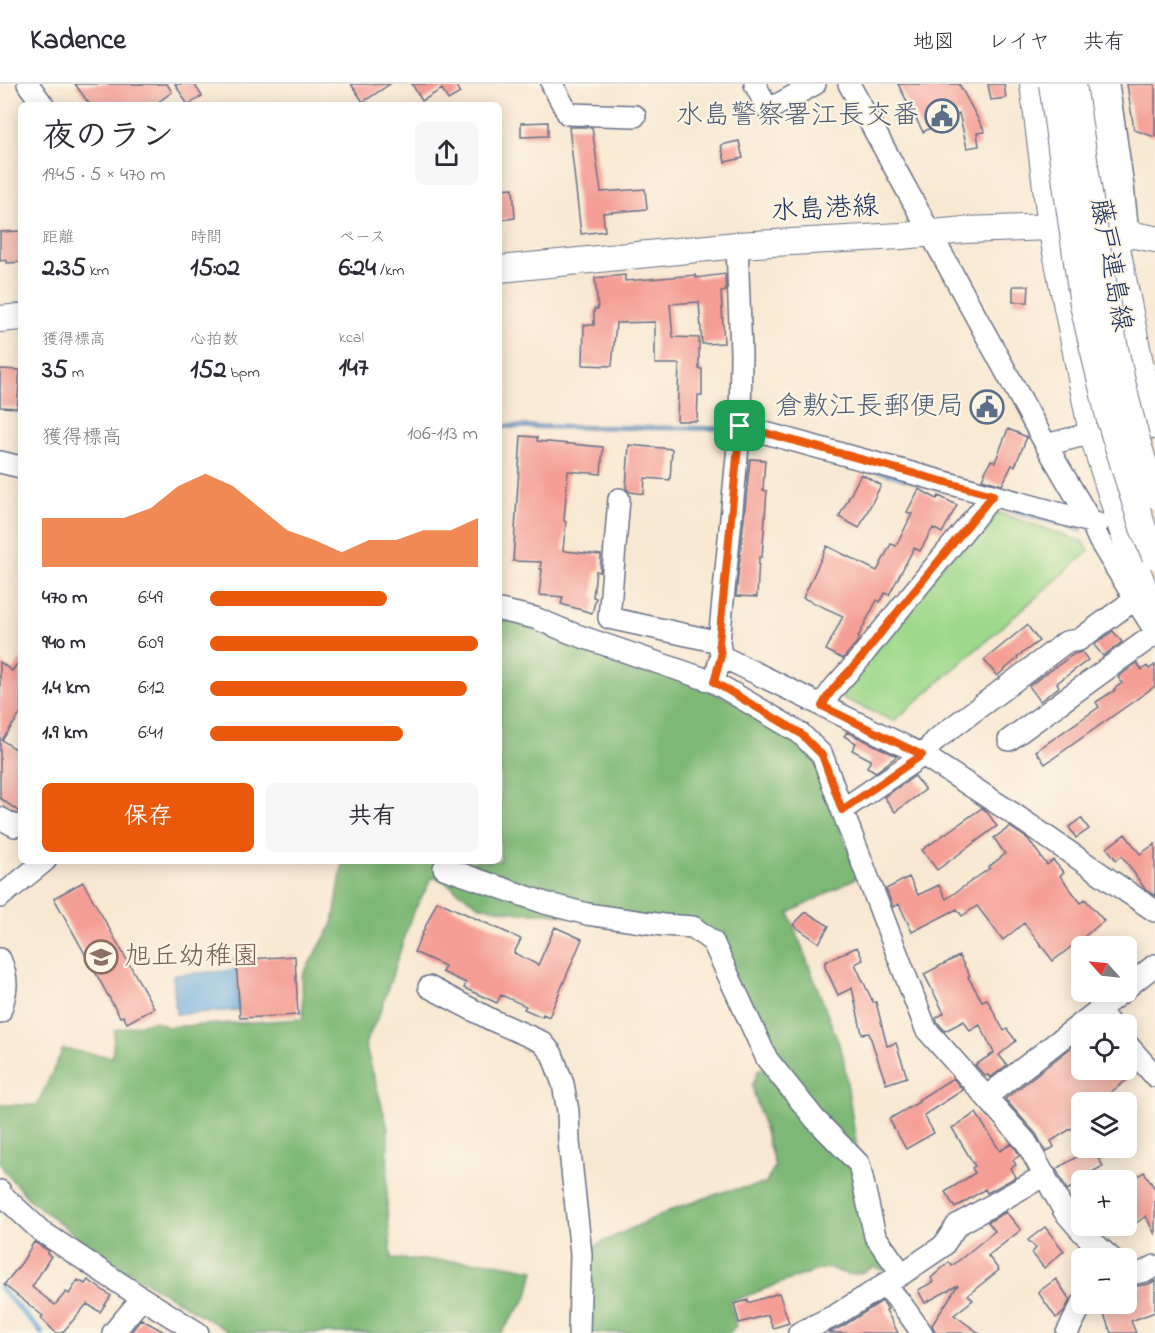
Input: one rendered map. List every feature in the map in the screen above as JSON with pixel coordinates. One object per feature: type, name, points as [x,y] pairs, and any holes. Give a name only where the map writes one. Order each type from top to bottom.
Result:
[{"type":"main road","points":[[1033,84],[1051,227],[1092,433],[1123,532],[1155,618]]},
{"type":"main road","name":"藤戸連島線","points":[[1052,84],[1083,305],[1110,421],[1143,528],[1155,556]]},
{"type":"main road","name":"藤戸連島線","points":[[1073,84],[1114,350],[1131,418],[1155,495]]},
{"type":"main road","points":[[1093,84],[1121,234],[1139,358],[1155,426]]},
{"type":"main road","name":"水島港線","points":[[502,269],[737,245],[965,230],[1051,227],[1155,239]]},
{"type":"main road","points":[[0,319],[18,317]]},
{"type":"street","points":[[28,84],[41,102]]},
{"type":"street","points":[[552,84],[568,114],[635,117]]},
{"type":"street","points":[[755,84],[768,110],[815,84]]},
{"type":"street","points":[[849,84],[1046,445],[1155,633],[1009,740]]},
{"type":"street","points":[[1021,84],[1031,154],[1051,227]]},
{"type":"street","points":[[1108,84],[1123,184],[1121,234]]},
{"type":"street","points":[[714,682],[720,649],[740,428],[741,353],[737,245]]},
{"type":"street","points":[[740,428],[990,498],[1091,522],[1155,542]]},
{"type":"street","points":[[1046,445],[1092,433]]},
{"type":"street","points":[[0,462],[18,466]]},
{"type":"street","points":[[824,702],[990,498]]},
{"type":"street","points":[[619,499],[609,618],[720,649],[926,752],[1155,911]]},
{"type":"street","points":[[842,810],[926,752],[934,741],[1066,642],[1079,640],[1135,599]]},
{"type":"street","points":[[502,610],[535,618],[571,633],[714,682],[800,733],[822,755],[926,1029],[1026,1142],[1064,1211],[1100,1248]]},
{"type":"street","points":[[0,818],[18,826]]},
{"type":"street","points":[[0,897],[41,864]]},
{"type":"street","points":[[444,868],[545,903],[587,914],[693,927],[713,942],[767,1059],[815,1119],[859,1164],[875,1236],[900,1302],[922,1333]]},
{"type":"street","points":[[0,959],[7,976],[0,1012]]},
{"type":"street","points":[[1137,979],[1155,965]]},
{"type":"street","points":[[429,987],[492,1020],[542,1042],[552,1054],[563,1084],[568,1111],[569,1142],[581,1254],[579,1333]]},
{"type":"street","points":[[986,1097],[1071,1039]]},
{"type":"street","points":[[1137,1056],[1155,1076]]},
{"type":"street","points":[[802,1332],[836,1315],[943,1246],[957,1225],[1045,1175]]},
{"type":"street","points":[[0,1194],[41,1231],[198,1333]]},
{"type":"street","points":[[1137,1272],[1155,1266]]},
{"type":"street","points":[[113,1333],[141,1298]]},
{"type":"street","points":[[1067,1333],[1077,1314]]},
{"type":"green space","points":[[988,509],[1083,542],[1089,551],[894,721],[838,696]]},
{"type":"green space","points":[[502,619],[533,627],[675,674],[760,714],[814,756],[858,877],[789,913],[843,1055],[858,1156],[769,1054],[716,938],[549,913],[520,913],[480,906],[440,879],[432,878],[411,917],[381,1010],[365,1044],[388,1128],[387,1210],[392,1259],[489,1262],[534,1270],[528,1296],[501,1333],[231,1333],[99,1254],[29,1199],[5,1172],[0,1162],[0,1105],[37,1105],[63,1049],[112,1057],[115,1030],[155,1021],[167,1027],[303,1019],[302,976],[333,924],[343,864],[502,864]]},
{"type":"green space","points":[[759,1069],[769,1069],[855,1165],[888,1272],[874,1267],[861,1273],[851,1274],[841,1273],[828,1267],[730,1302],[736,1326],[729,1333],[585,1333],[589,1269],[594,1246],[673,1209],[726,1191],[765,1184],[775,1166],[752,1086]]},
{"type":"water","points":[[502,425],[733,427],[1079,523],[1082,532],[733,430],[502,428]]},
{"type":"water","points":[[236,970],[239,1010],[176,1014],[173,975]]},
{"type":"building","points":[[75,84],[167,84],[172,92],[158,102],[88,102]]},
{"type":"building","points":[[175,84],[194,84],[202,96],[193,102],[186,102]]},
{"type":"building","points":[[351,84],[390,84],[363,102]]},
{"type":"building","points":[[412,84],[455,84],[460,93],[448,100],[442,89],[422,101]]},
{"type":"building","points":[[898,84],[959,84],[985,132],[977,133],[979,146],[967,148],[959,113],[923,132]]},
{"type":"building","points":[[988,84],[1004,84],[1006,98],[991,100]]},
{"type":"building","points":[[1127,84],[1155,84],[1155,137],[1134,130]]},
{"type":"building","points":[[548,122],[548,136],[521,137],[521,123]]},
{"type":"building","points":[[569,127],[592,127],[601,192],[645,189],[647,209],[603,213],[605,231],[581,234]]},
{"type":"building","points":[[739,141],[743,158],[725,162],[721,145]]},
{"type":"building","points":[[513,188],[515,218],[502,220],[502,189]]},
{"type":"building","points":[[18,231],[18,262],[0,261],[0,232]]},
{"type":"building","points":[[725,274],[726,291],[721,292],[724,343],[702,344],[699,302],[670,304],[673,337],[699,338],[702,396],[698,395],[697,421],[677,421],[679,364],[655,364],[655,322],[616,323],[612,366],[583,365],[584,325],[594,325],[594,309],[598,309],[595,278],[625,275],[625,281],[696,275],[696,278]]},
{"type":"building","points":[[1013,286],[1029,286],[1028,302],[1013,302]]},
{"type":"building","points":[[0,369],[18,370],[17,408],[0,407]]},
{"type":"building","points":[[1008,429],[1027,437],[1015,466],[1012,465],[1002,485],[982,479],[991,460],[995,462]]},
{"type":"building","points":[[521,436],[537,437],[537,441],[603,447],[601,474],[568,471],[564,521],[566,522],[563,550],[601,555],[600,572],[596,571],[593,597],[596,598],[592,613],[561,604],[563,597],[539,595],[541,562],[513,561]]},
{"type":"building","points":[[629,445],[672,449],[670,480],[645,478],[644,494],[630,492],[626,488]]},
{"type":"building","points":[[750,459],[765,460],[763,490],[767,491],[757,597],[736,596]]},
{"type":"building","points":[[861,474],[881,485],[859,528],[839,517]]},
{"type":"building","points":[[919,489],[937,499],[939,496],[957,505],[942,533],[933,528],[920,551],[914,548],[889,595],[885,593],[880,602],[877,600],[858,641],[843,659],[826,650],[843,616],[803,598],[827,546],[877,571],[891,544],[896,546],[912,514],[907,512]]},
{"type":"building","points":[[1027,625],[1039,641],[997,676],[984,660]]},
{"type":"building","points":[[1113,631],[1122,642],[1103,656],[1094,645]]},
{"type":"building","points":[[1082,652],[1088,660],[1057,683],[1059,687],[1040,701],[1029,686],[1074,654]]},
{"type":"building","points":[[0,662],[12,671],[18,663],[18,717],[2,740],[18,751],[18,811],[0,798]]},
{"type":"building","points":[[1137,663],[1142,670],[1147,666],[1149,669],[1155,665],[1155,686],[1045,764],[1036,751],[1099,707],[1096,702],[1115,690],[1122,683],[1118,677]]},
{"type":"building","points":[[847,732],[897,756],[876,772],[867,767],[871,760],[852,750],[856,743],[844,736]]},
{"type":"building","points":[[915,776],[925,790],[895,812],[884,797]]},
{"type":"building","points":[[982,808],[997,826],[937,870],[922,850]]},
{"type":"building","points":[[1081,818],[1089,829],[1076,838],[1069,827]]},
{"type":"building","points":[[1010,827],[1028,839],[1047,865],[1053,860],[1064,873],[1060,876],[1081,903],[1085,899],[1104,921],[1085,936],[1071,936],[1071,947],[1053,961],[1024,923],[1003,940],[977,906],[962,916],[957,909],[912,932],[899,904],[893,907],[886,889],[909,877],[918,895],[939,885],[946,899],[990,868],[1005,854],[994,838]]},
{"type":"building","points":[[1125,834],[1140,854],[1155,844],[1155,896],[1145,889],[1122,856],[1116,860],[1107,848]]},
{"type":"building","points":[[83,882],[154,1008],[127,1023],[123,1016],[120,1017],[54,898]]},
{"type":"building","points":[[437,901],[521,939],[514,953],[538,965],[555,927],[582,939],[549,1017],[543,1014],[542,1017],[524,1009],[526,1006],[501,995],[497,1003],[464,988],[466,983],[442,972],[445,966],[414,952]]},
{"type":"building","points":[[806,912],[829,926],[819,943],[793,925]]},
{"type":"building","points":[[857,947],[863,960],[855,964],[873,1002],[876,1002],[887,1046],[896,1043],[907,1077],[886,1084],[869,1033],[862,1034],[852,988],[838,995],[825,967],[825,962]]},
{"type":"building","points":[[295,956],[298,1015],[240,1018],[236,960]]},
{"type":"building","points":[[959,956],[982,1001],[987,999],[1004,1031],[1007,1029],[1016,1041],[999,1055],[1007,1065],[990,1078],[975,1065],[994,1053],[980,1025],[970,1031],[964,1021],[945,1031],[936,1018],[944,1013],[924,974]]},
{"type":"building","points":[[1071,1048],[1071,1080],[1127,1080],[1111,1092],[1071,1092],[1071,1129],[1051,1141],[1054,1147],[1046,1152],[1036,1134],[1005,1099]]},
{"type":"building","points":[[953,1078],[963,1090],[924,1115],[934,1133],[906,1149],[889,1119],[919,1102],[918,1100]]},
{"type":"building","points":[[976,1113],[1000,1151],[1011,1144],[1016,1149],[1019,1156],[1013,1160],[1016,1165],[1011,1168],[1016,1177],[987,1193],[985,1189],[955,1208],[945,1192],[975,1173],[972,1168],[975,1166],[952,1128]]},
{"type":"building","points":[[1075,1158],[1098,1158],[1103,1166],[1096,1170],[1071,1170],[1071,1188],[1067,1190],[1056,1169]]},
{"type":"building","points":[[1144,1172],[1155,1189],[1155,1235],[1146,1216],[1137,1222],[1137,1177]]},
{"type":"building","points":[[1006,1212],[1021,1230],[988,1256],[999,1270],[968,1295],[973,1300],[954,1315],[979,1333],[935,1332],[932,1325],[958,1285],[925,1303],[918,1290],[933,1282],[931,1278],[949,1262],[952,1266],[995,1231],[988,1222]]},
{"type":"building","points":[[1045,1227],[1064,1251],[1044,1268],[1032,1253],[1036,1248],[1028,1240]]},
{"type":"building","points":[[34,1242],[49,1251],[47,1254],[51,1256],[32,1287],[55,1305],[66,1292],[69,1294],[78,1280],[85,1284],[88,1280],[111,1296],[100,1312],[87,1304],[62,1333],[56,1333],[41,1318],[43,1316],[4,1285]]},
{"type":"building","points":[[1056,1279],[1070,1300],[1063,1313],[1056,1318],[1038,1292]]},
{"type":"building","points":[[1155,1281],[1155,1312],[1131,1321],[1136,1333],[1111,1333],[1104,1314],[1137,1314],[1137,1286]]},
{"type":"building","points":[[779,1293],[789,1323],[773,1328],[768,1315],[739,1323],[734,1304],[748,1300],[748,1303]]},
{"type":"building","points":[[882,1301],[898,1333],[828,1333],[843,1326]]},
{"type":"building","points":[[141,1319],[166,1333],[130,1333]]},
{"type":"waterway","points":[[0,1288],[42,1333]]},
{"type":"place","name":"水島警察署江長交番","points":[[942,116]]},
{"type":"place","name":"倉敷江長郵便局","points":[[987,407]]},
{"type":"place","name":"旭丘幼稚園","points":[[101,957]]},
{"type":"route","points":[[740,426],[993,495],[856,664],[828,695],[822,706],[922,755],[842,810],[822,755],[800,733],[714,682],[721,656],[719,642],[740,426]]}]
